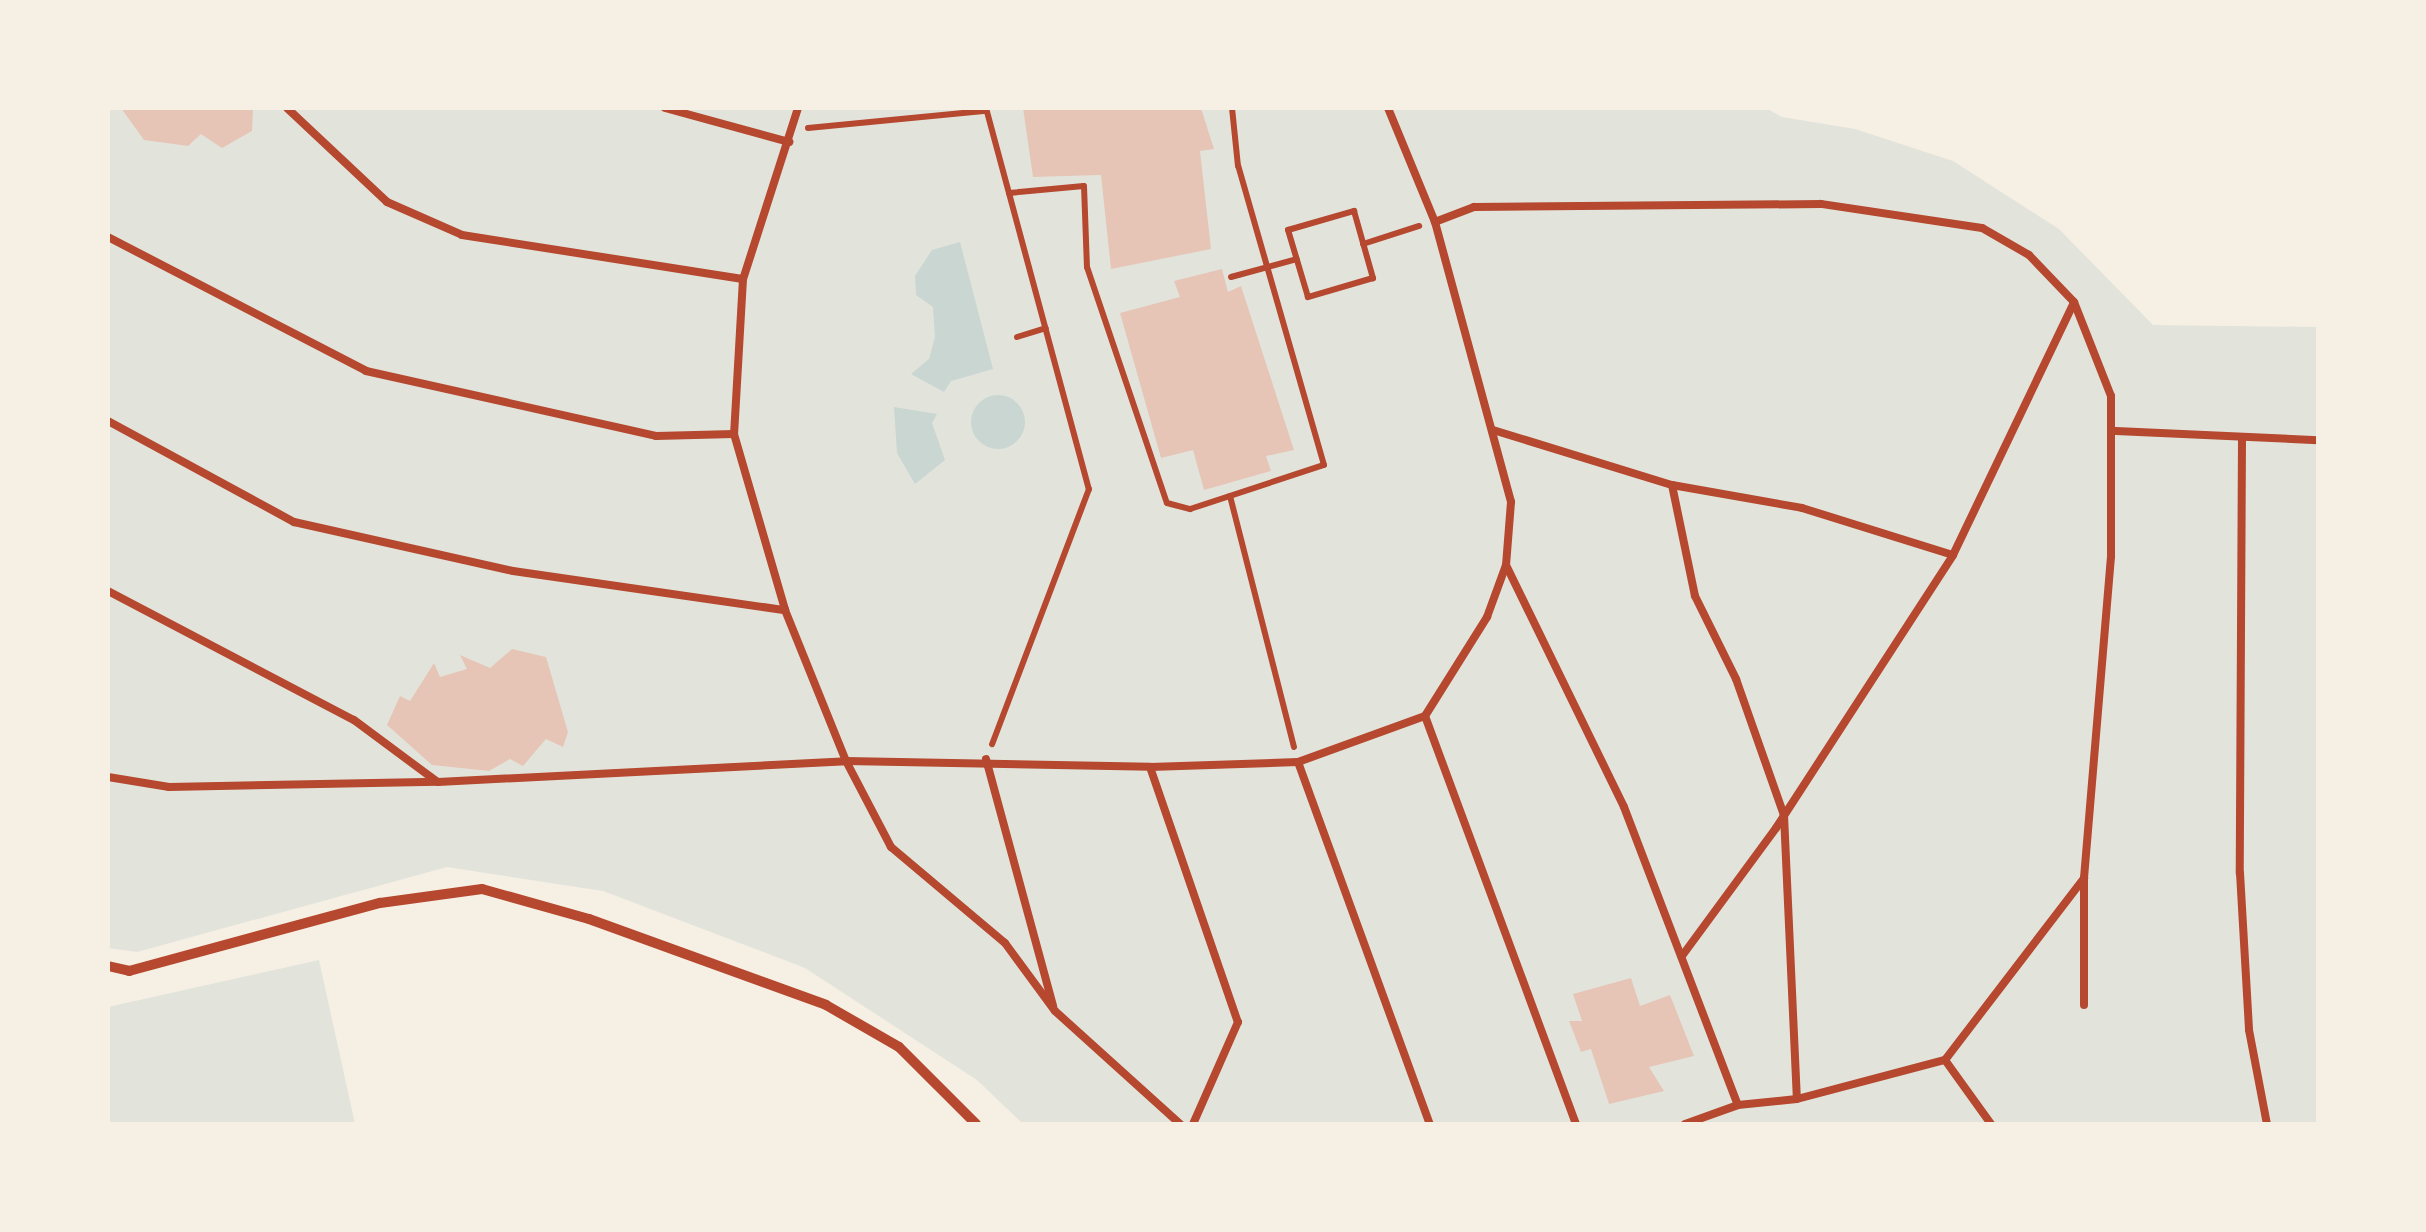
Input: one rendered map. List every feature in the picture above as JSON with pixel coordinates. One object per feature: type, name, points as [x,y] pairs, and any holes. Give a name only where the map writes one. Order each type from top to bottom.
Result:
[{"type":"street","points":[[108,966],[130,971],[380,903],[482,889],[589,919],[826,1005],[899,1047],[976,1124]]},
{"type":"lane","points":[[286,108],[387,202],[462,235],[743,279]]},
{"type":"lane","points":[[665,108],[789,142]]},
{"type":"lane","points":[[798,108],[743,279],[734,434],[785,610],[846,761],[892,847],[1005,943],[1055,1011],[1180,1124]]},
{"type":"lane","points":[[108,777],[169,787],[438,782],[846,761],[986,759],[1150,767],[1298,762],[1425,716],[1487,617],[1506,564],[1510,502],[1435,222],[1388,108]]},
{"type":"lane","points":[[1435,222],[1474,207],[1543,202],[1821,204],[1982,228],[2029,254],[2074,302],[2111,396],[2116,432],[2084,878],[2084,1005]]},
{"type":"lane","points":[[108,237],[366,371],[656,436],[734,434]]},
{"type":"lane","points":[[1682,956],[1784,815],[1953,555],[2074,302]]},
{"type":"lane","points":[[108,422],[294,522],[513,571],[785,610]]},
{"type":"lane","points":[[1493,430],[1672,485],[1802,508],[1953,555]]},
{"type":"lane","points":[[2116,432],[2318,440]]},
{"type":"lane","points":[[2242,438],[2240,873],[2249,1030],[2267,1124]]},
{"type":"lane","points":[[1672,485],[1696,596],[1736,679],[1784,815],[1797,1099]]},
{"type":"lane","points":[[1506,564],[1547,637],[1624,807],[1738,1105]]},
{"type":"lane","points":[[108,591],[354,720],[438,782]]},
{"type":"lane","points":[[1425,716],[1576,1124]]},
{"type":"lane","points":[[986,759],[1055,1011]]},
{"type":"lane","points":[[1298,762],[1430,1124]]},
{"type":"lane","points":[[1150,767],[1238,1022],[1193,1124]]},
{"type":"lane","points":[[1685,1124],[1738,1105],[1797,1099],[1945,1060],[2084,878]]},
{"type":"lane","points":[[1945,1060],[1991,1124]]},
{"type":"path","points":[[1009,193],[1084,186],[1087,267],[1167,503],[1190,509],[1324,465],[1238,166],[1232,108]]},
{"type":"path","points":[[792,130],[986,109],[1090,489],[986,759]]},
{"type":"path","points":[[1354,211],[1364,244],[1374,278],[1308,296],[1288,230],[1354,211]]},
{"type":"path","points":[[1364,244],[1435,222]]},
{"type":"path","points":[[1231,277],[1297,258]]},
{"type":"path","points":[[1018,337],[1046,328]]},
{"type":"path","points":[[1230,496],[1298,762]]},
{"type":"shaded area","points":[[108,108],[1766,108],[1782,117],[1855,129],[1953,161],[2059,229],[2153,325],[2318,327],[2318,1124],[1023,1124],[977,1080],[805,968],[603,891],[447,867],[137,952],[108,948]]},
{"type":"shaded area","points":[[960,242],[993,369],[951,381],[944,392],[911,374],[929,359],[935,337],[933,307],[916,295],[915,276],[932,250]]},
{"type":"shaded area","points":[[998,395],[1017,403],[1025,422],[1017,441],[998,449],[979,441],[971,422],[979,403]]},
{"type":"shaded area","points":[[894,407],[937,414],[932,423],[945,460],[915,484],[897,453]]},
{"type":"shaded area","points":[[319,960],[355,1124],[108,1124],[108,1007]]},
{"type":"building","points":[[121,108],[253,108],[252,131],[222,148],[201,134],[188,146],[144,140]]},
{"type":"building","points":[[1023,108],[1201,108],[1214,149],[1200,151],[1211,249],[1111,269],[1101,175],[1033,177]]},
{"type":"building","points":[[1222,269],[1228,292],[1241,286],[1294,450],[1266,456],[1271,471],[1204,490],[1193,450],[1161,458],[1120,313],[1180,297],[1174,281]]},
{"type":"building","points":[[512,649],[546,657],[568,732],[563,747],[546,739],[523,766],[510,759],[489,771],[432,765],[387,725],[400,696],[410,701],[434,663],[440,677],[467,669],[460,655],[490,668]]},
{"type":"building","points":[[1631,978],[1640,1006],[1670,995],[1694,1056],[1649,1067],[1664,1091],[1609,1104],[1591,1049],[1581,1052],[1569,1021],[1582,1021],[1573,994]]}]
